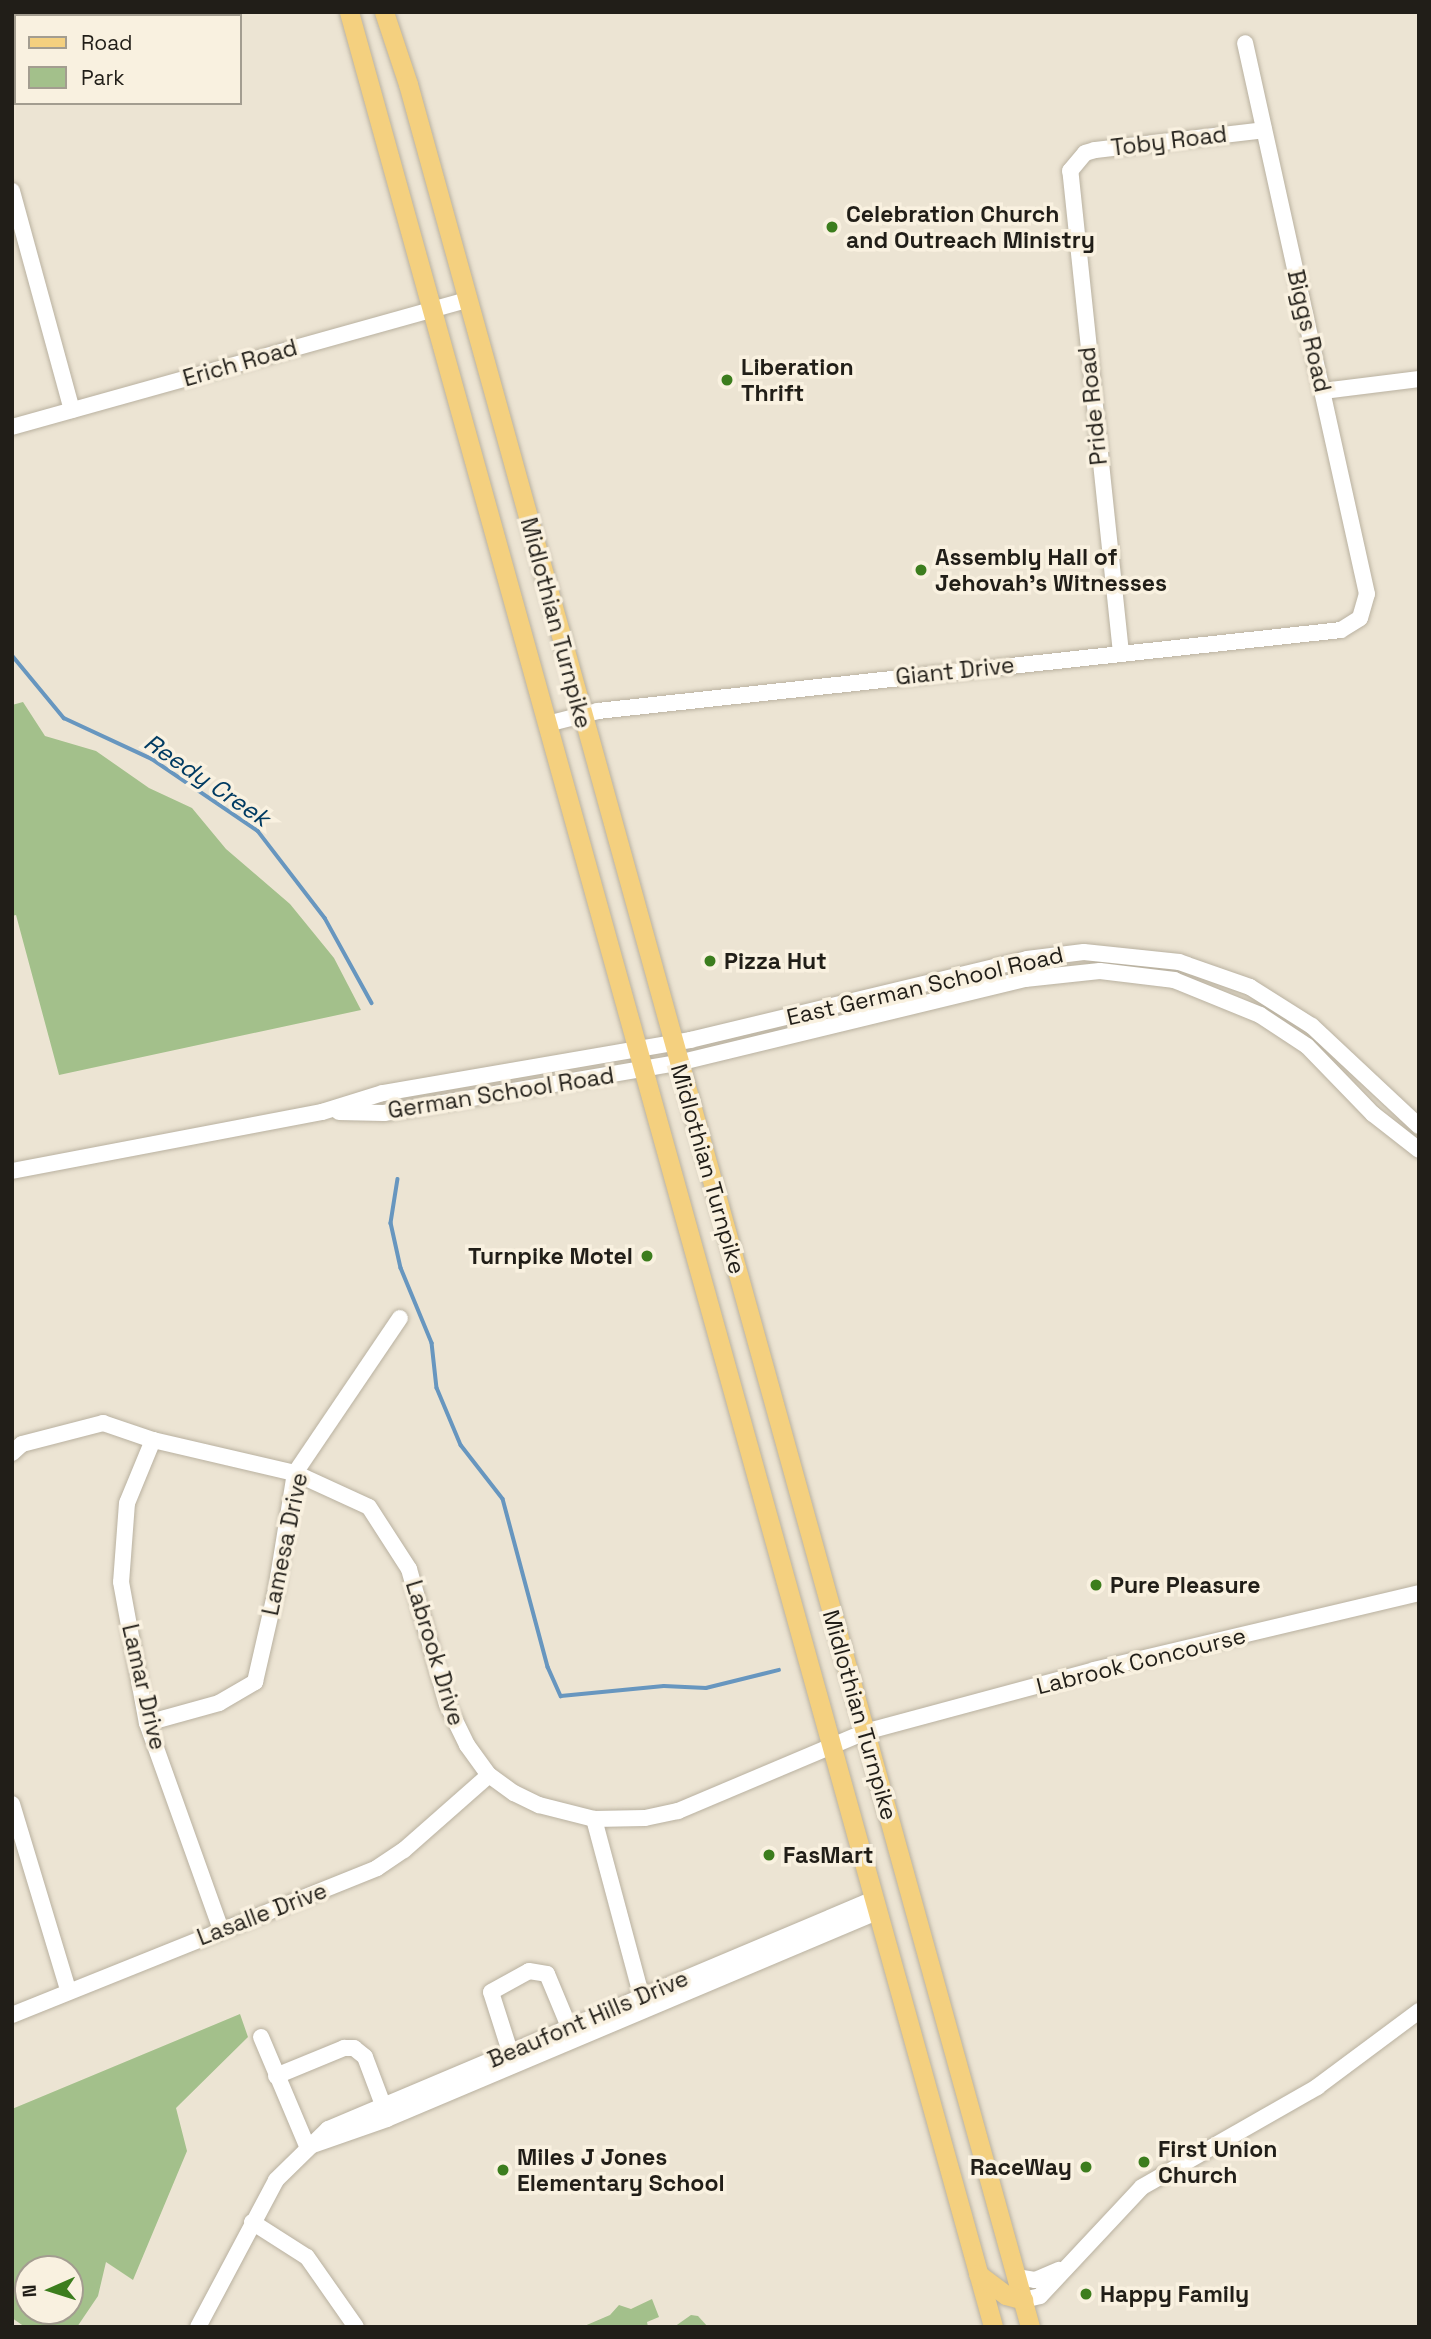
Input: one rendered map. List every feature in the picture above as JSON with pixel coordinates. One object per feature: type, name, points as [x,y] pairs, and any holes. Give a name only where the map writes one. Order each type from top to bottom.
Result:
[{"type":"main road","name":"Midlothian Turnpike","points":[[349,12],[993,2327]]},
{"type":"main road","name":"Midlothian Turnpike","points":[[384,12],[468,300],[1030,2327]]},
{"type":"main road","points":[[978,2274],[1006,2295],[1023,2300]]},
{"type":"street","name":"Biggs Road","points":[[1244,43],[1367,594],[1360,618]]},
{"type":"street","name":"Toby Road","points":[[1077,161],[1095,150],[1264,130]]},
{"type":"street","name":"Pride Road","points":[[1077,161],[1068,183],[1121,653]]},
{"type":"street","points":[[12,191],[72,410]]},
{"type":"street","name":"Erich Road","points":[[12,427],[468,300]]},
{"type":"street","points":[[1323,391],[1419,379]]},
{"type":"street","name":"Giant Drive","points":[[547,724],[582,714],[1341,630],[1360,618]]},
{"type":"street","name":"East German School Road","points":[[673,1043],[1046,956],[1103,952],[1160,958],[1215,973],[1269,997],[1312,1026],[1419,1126]]},
{"type":"street","points":[[984,970],[988,988]]},
{"type":"street","name":"East German School Road","points":[[678,1063],[1043,975],[1100,971],[1155,976],[1210,991],[1260,1015],[1307,1046],[1373,1114],[1419,1150]]},
{"type":"street","name":"German School Road","points":[[640,1060],[673,1043]]},
{"type":"street","name":"German School Road","points":[[12,1171],[322,1112],[383,1093],[640,1060],[678,1063]]},
{"type":"street","name":"Lamesa Drive","points":[[147,1723],[219,1703],[255,1682],[276,1590],[295,1473],[400,1318]]},
{"type":"street","name":"Labrook Drive","points":[[12,1452],[22,1444],[103,1423],[153,1440],[295,1473],[369,1507],[409,1569],[458,1731],[489,1775],[539,1805],[594,1819],[645,1818],[692,1807],[865,1732]]},
{"type":"street","name":"Lamar Drive","points":[[153,1440],[127,1503],[121,1581],[147,1723],[221,1930]]},
{"type":"street","name":"Labrook Concourse","points":[[865,1732],[1094,1670],[1419,1593]]},
{"type":"street","name":"Lasalle Drive","points":[[12,2015],[68,1990],[377,1868],[404,1850],[489,1775]]},
{"type":"street","points":[[12,1804],[68,1990]]},
{"type":"street","points":[[594,1819],[643,2003]]},
{"type":"street","name":"Beaufont Hills Drive","points":[[198,2327],[251,2222],[276,2180],[307,2147],[876,1906]]},
{"type":"street","points":[[512,2058],[491,1992],[528,1971],[547,1974],[571,2033]]},
{"type":"street","points":[[1023,2300],[1040,2296],[1142,2188],[1317,2087],[1419,2011]]},
{"type":"street","points":[[261,2036],[307,2147]]},
{"type":"street","points":[[276,2076],[344,2048],[354,2048],[365,2057],[385,2112]]},
{"type":"street","points":[[251,2222],[307,2257],[356,2327]]},
{"type":"street","points":[[1016,2277],[1035,2280],[1065,2267]]},
{"type":"green space","points":[[23,702],[45,736],[96,751],[149,788],[192,808],[226,849],[290,904],[334,958],[361,1010],[59,1075],[16,915],[12,916],[12,705]]},
{"type":"green space","points":[[240,2014],[248,2037],[176,2108],[187,2151],[133,2280],[106,2262],[98,2296],[84,2317],[84,2255],[14,2255],[14,2319],[12,2109]]},
{"type":"green space","points":[[652,2299],[659,2317],[647,2322],[648,2327],[582,2327],[610,2315],[619,2305],[631,2309]]},
{"type":"green space","points":[[691,2315],[698,2316],[708,2327],[674,2327]]},
{"type":"green space","points":[[22,2325],[78,2325],[77,2327]]},
{"type":"waterway","name":"Reedy Creek","points":[[12,655],[64,718],[152,759],[258,831],[325,918],[372,1003]]},
{"type":"waterway","points":[[398,1179],[391,1223],[401,1268],[432,1343],[437,1388],[461,1445],[503,1499],[548,1667],[561,1696],[664,1686],[706,1688],[779,1670]]},
{"type":"place","name":"Celebration Church and Outreach Ministry","points":[[832,227]]},
{"type":"place","name":"Liberation Thrift","points":[[727,380]]},
{"type":"place","name":"Assembly Hall of Jehovah's Witnesses","points":[[921,570]]},
{"type":"place","name":"Pizza Hut","points":[[710,961]]},
{"type":"place","name":"Turnpike Motel","points":[[647,1256]]},
{"type":"place","name":"Pure Pleasure","points":[[1096,1585]]},
{"type":"place","name":"FasMart","points":[[769,1855]]},
{"type":"place","name":"First Union Church","points":[[1144,2162]]},
{"type":"place","name":"RaceWay","points":[[1086,2167]]},
{"type":"place","name":"Miles J Jones Elementary School","points":[[503,2170]]},
{"type":"place","name":"Happy Family","points":[[1086,2294]]}]
